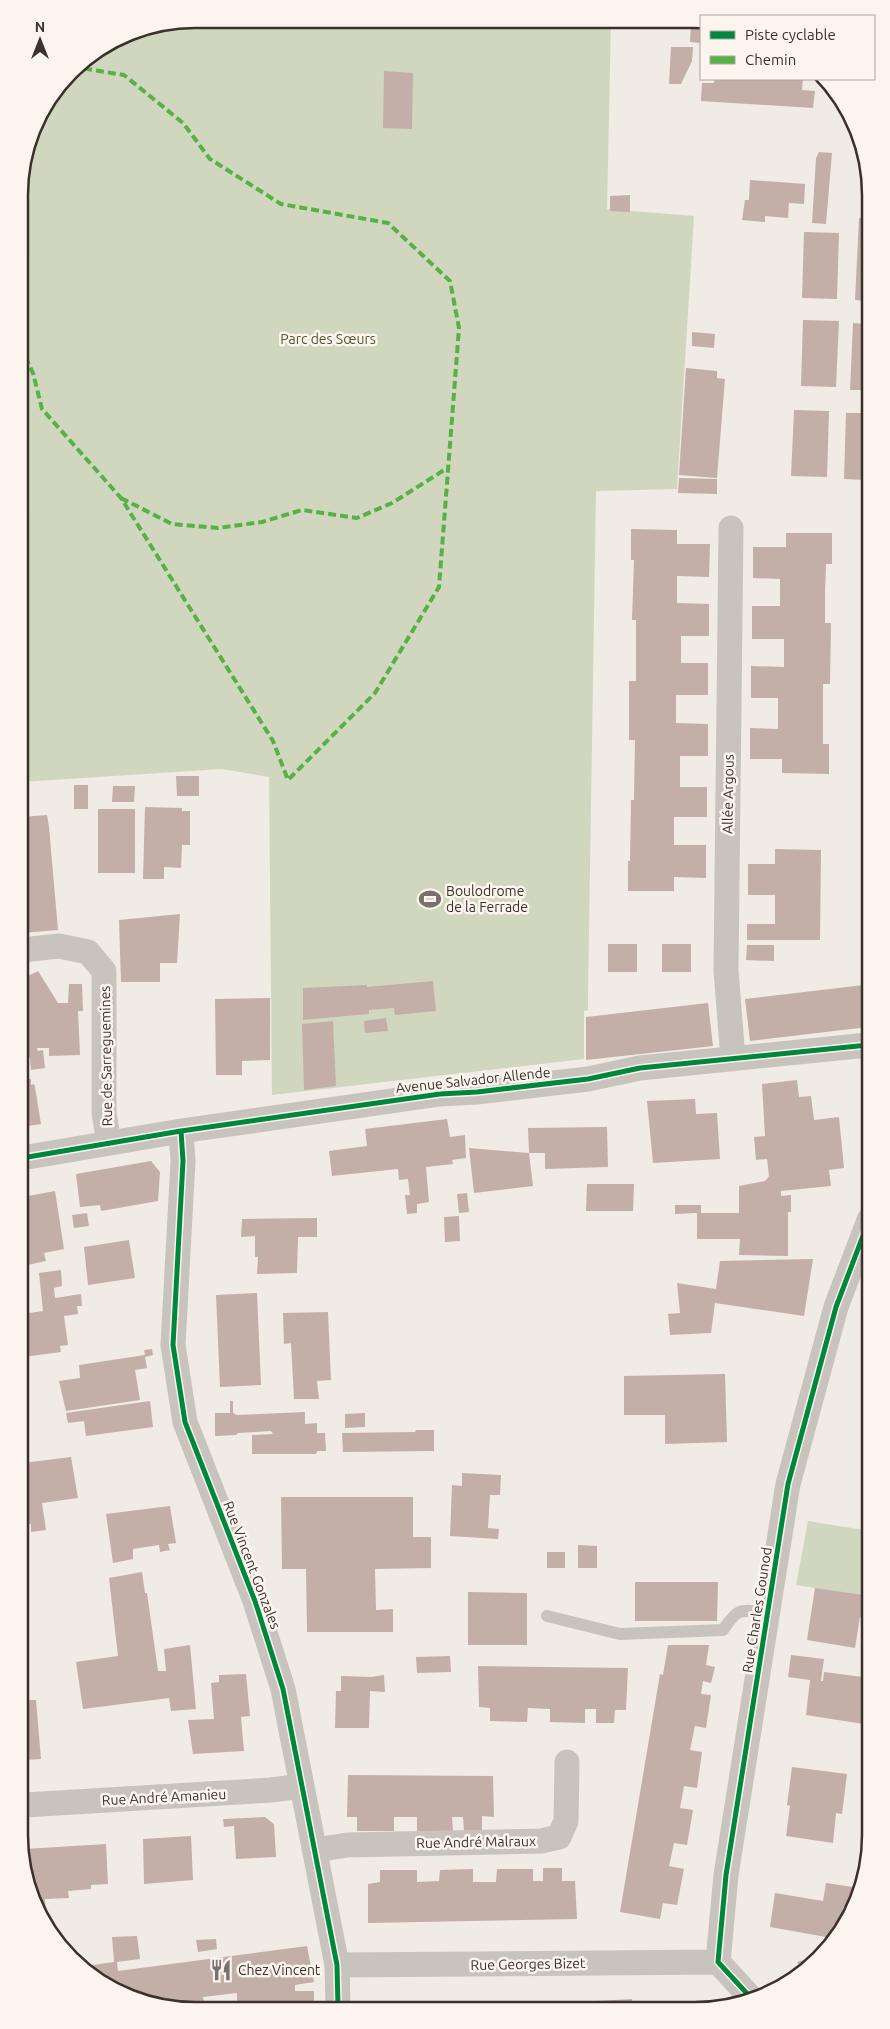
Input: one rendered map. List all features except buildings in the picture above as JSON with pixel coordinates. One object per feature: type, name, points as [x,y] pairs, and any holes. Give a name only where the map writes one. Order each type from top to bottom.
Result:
[{"type":"street","name":"Allée Argous","points":[[731,528],[726,970],[733,1059]]},
{"type":"street","name":"Rue de Sarreguemines","points":[[28,949],[59,946],[88,952],[104,971],[104,1113],[109,1142]]},
{"type":"street","name":"Avenue Salvador Allende","points":[[28,1157],[181,1131],[440,1094],[477,1092],[588,1079],[640,1068],[862,1046]]},
{"type":"street","name":"Rue Vincent Gonzales","points":[[181,1131],[183,1161],[173,1345],[185,1422],[255,1600],[283,1689],[337,1965],[338,2002]]},
{"type":"street","name":"Rue Charles Gounod","points":[[718,1962],[726,1875],[788,1484],[836,1307],[862,1238]]},
{"type":"street","name":"Rue André Malraux","points":[[316,1850],[347,1845],[541,1841],[559,1837],[566,1821],[567,1762]]},
{"type":"street","name":"Rue André Amanieu","points":[[28,1805],[271,1790],[302,1786]]},
{"type":"street","name":"Rue Georges Bizet","points":[[337,1965],[718,1962]]},
{"type":"street","points":[[718,1962],[747,1993]]},
{"type":"lane","points":[[547,1616],[620,1634],[723,1630],[734,1614],[742,1610],[768,1613]]},
{"type":"green space","name":"Parc des Sœurs","points":[[184,28],[611,28],[607,209],[694,216],[677,489],[596,491],[588,1010],[584,1011],[584,1059],[272,1095],[269,777],[222,769],[28,782],[28,184],[33,151],[45,121],[62,93],[84,69],[121,45],[141,36],[162,31]]},
{"type":"green space","points":[[808,1521],[862,1530],[862,1596],[796,1585]]},
{"type":"marked path","points":[[28,363],[33,373],[42,409],[121,498],[273,741],[288,780],[375,693],[439,587],[459,328],[450,281],[388,223],[281,204],[210,159],[183,123],[124,75],[85,69]]},
{"type":"marked path","points":[[121,498],[172,524],[218,528],[262,522],[302,510],[357,518],[392,503],[449,467]]},
{"type":"cycle path","points":[[28,1157],[181,1131],[440,1094],[477,1092],[588,1079],[640,1068],[862,1046]]},
{"type":"cycle path","points":[[181,1131],[183,1161],[173,1345],[185,1422],[255,1601],[283,1689],[337,1965],[338,2002]]},
{"type":"cycle path","points":[[747,1993],[718,1962],[726,1875],[788,1484],[836,1307],[862,1238]]},
{"type":"place","name":"Boulodrome de la Ferrade","points":[[430,899]]},
{"type":"place","name":"Chez Vincent","points":[[221,1970]]}]
